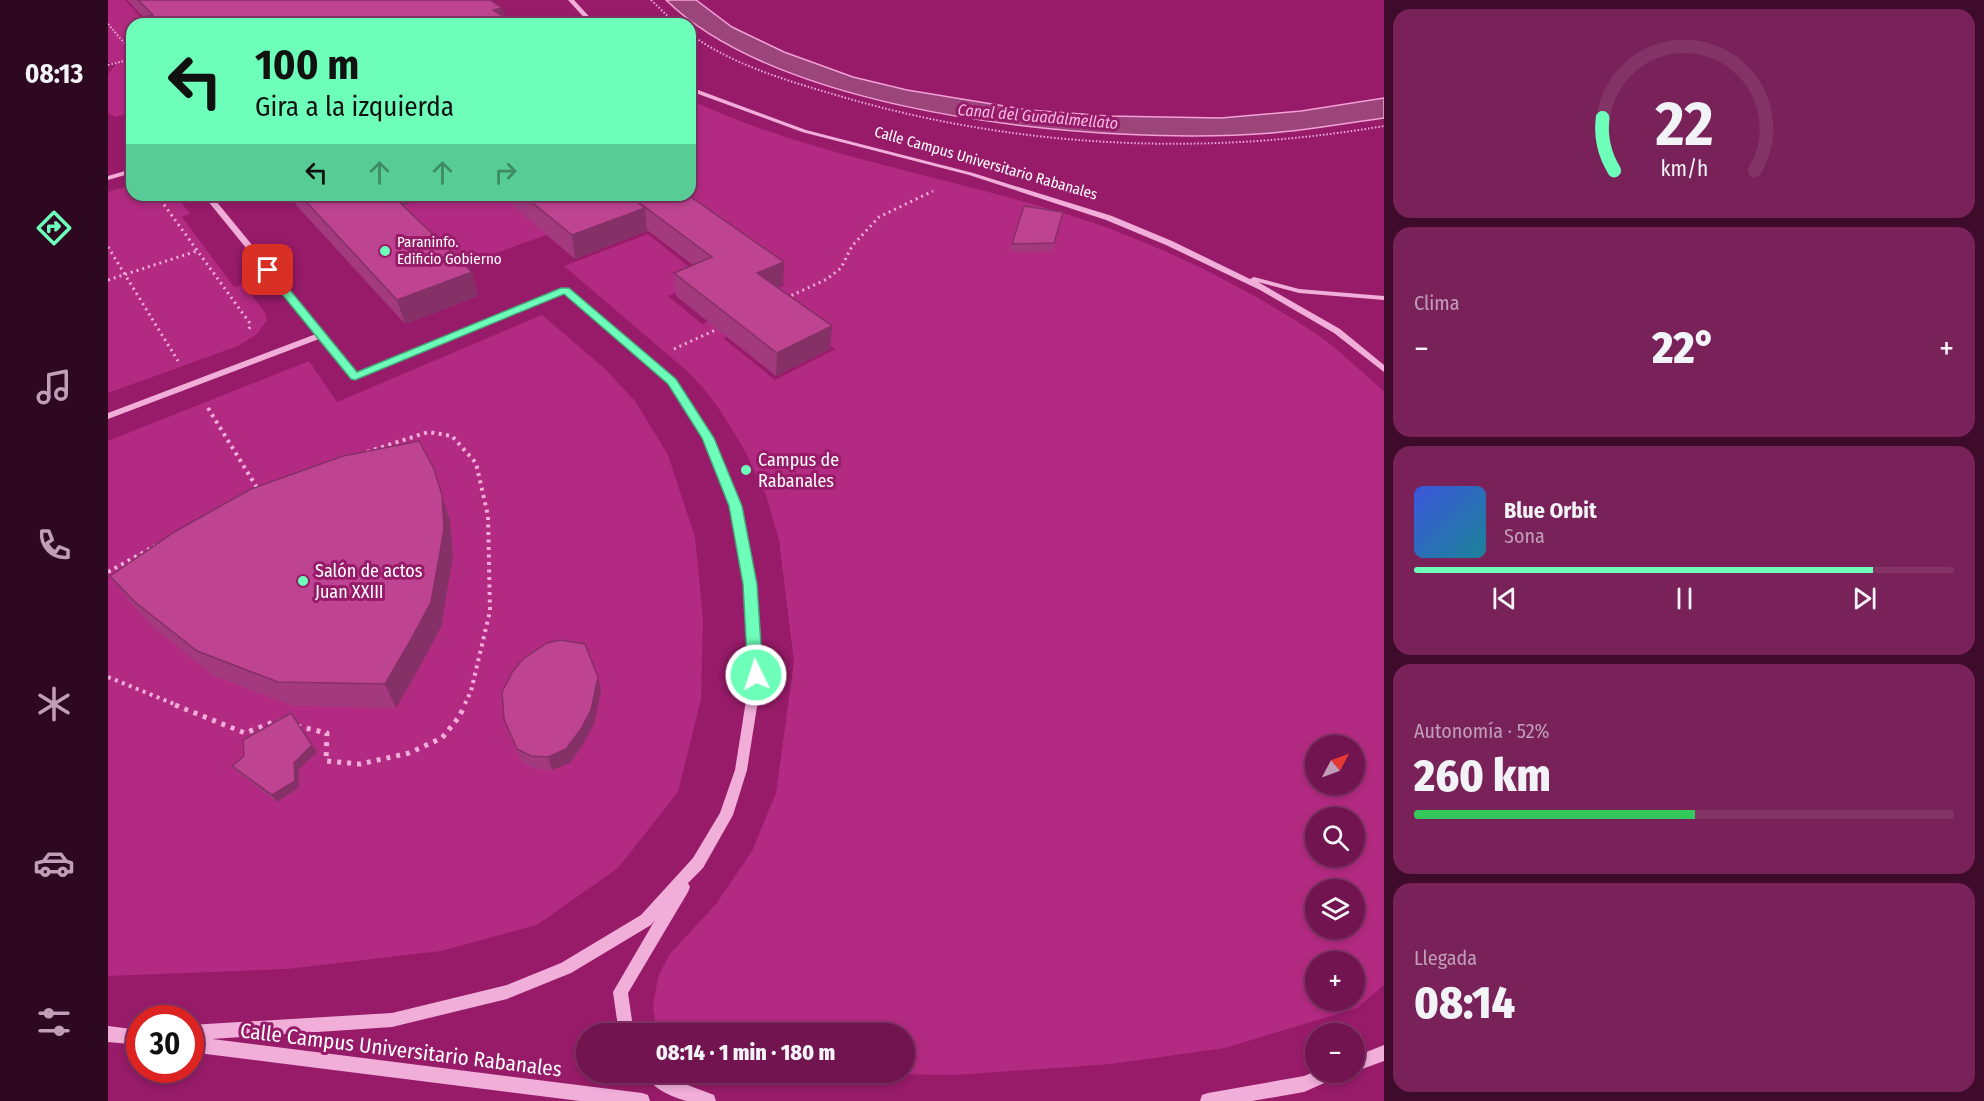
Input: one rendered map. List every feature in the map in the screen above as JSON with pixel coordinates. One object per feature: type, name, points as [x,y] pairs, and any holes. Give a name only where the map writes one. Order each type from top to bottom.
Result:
[{"type":"street","points":[[571,0],[588,18]]},
{"type":"street","name":"Calle Campus Universitario Rabanales","points":[[696,92],[804,131],[970,174],[1109,218],[1231,273],[1337,332],[1384,369]]},
{"type":"street","points":[[108,178],[126,173]]},
{"type":"street","name":"Calle Campus Universitario Rabanales","points":[[212,201],[355,377],[565,290],[672,382],[708,438],[735,506],[750,584],[756,675],[741,770],[726,815],[620,992],[625,1023]]},
{"type":"street","points":[[1231,273],[1299,291],[1384,298]]},
{"type":"street","points":[[108,416],[321,335]]},
{"type":"street","name":"Calle Campus Universitario Rabanales","points":[[204,1031],[392,1020],[507,992],[566,969],[646,920],[698,863]]},
{"type":"street","points":[[108,1034],[126,1036]]},
{"type":"street","name":"Calle Campus Universitario Rabanales","points":[[204,1046],[642,1101]]},
{"type":"street","points":[[1365,1061],[1384,1053]]},
{"type":"street","points":[[662,1083],[708,1101]]},
{"type":"street","points":[[1208,1101],[1306,1083]]},
{"type":"path","points":[[651,0],[670,18]]},
{"type":"path","points":[[108,24],[126,45]]},
{"type":"path","points":[[696,38],[719,54],[792,82],[905,115],[975,129],[1054,137],[1189,144],[1313,138],[1384,126]]},
{"type":"path","points":[[108,64],[126,60]]},
{"type":"path","points":[[785,298],[826,279],[841,268],[852,246],[879,217],[970,174]]},
{"type":"path","points":[[161,201],[249,322],[250,327],[243,336]]},
{"type":"path","points":[[108,247],[179,362]]},
{"type":"path","points":[[108,280],[197,251]]},
{"type":"path","points":[[649,360],[722,327]]},
{"type":"path","points":[[169,365],[188,358]]},
{"type":"path","points":[[205,402],[263,497]]},
{"type":"path","points":[[108,676],[244,733],[276,721],[327,734],[326,761],[360,764],[409,753],[442,738],[459,717],[471,691],[490,611],[488,516],[476,463],[452,436],[428,432],[359,456]]},
{"type":"path","points":[[108,572],[164,541]]},
{"type":"shaded area","points":[[108,0],[125,0],[142,18],[126,18],[126,114],[115,117],[108,113],[108,75],[117,62],[108,63]]},
{"type":"shaded area","points":[[696,103],[781,136],[1066,214],[1163,250],[1226,280],[1315,333],[1384,391],[1384,985],[1365,1001],[1365,951],[1305,951],[1305,1011],[1347,1011],[1225,1048],[1111,1064],[955,1075],[915,1074],[915,1023],[656,1023],[653,1006],[658,977],[669,955],[716,904],[752,851],[776,793],[794,662],[779,540],[766,495],[744,449],[720,410],[687,371],[564,266],[648,234],[705,280],[668,296],[702,324],[785,285],[669,201],[696,201]],"holes":[[[782,311],[835,349],[775,380],[723,338]]]},
{"type":"shaded area","points":[[126,187],[126,201],[180,201],[190,214],[182,217],[234,287],[244,284],[265,313],[267,320],[257,334],[238,346],[108,393],[108,192]]},
{"type":"shaded area","points":[[399,201],[640,201],[455,268],[391,209]]},
{"type":"shaded area","points":[[542,315],[603,367],[635,401],[668,455],[695,537],[703,620],[701,699],[678,792],[618,868],[537,925],[441,951],[287,969],[108,976],[108,441],[309,361],[337,402]]},
{"type":"water","name":"Canal del Guadalmellato","points":[[666,0],[696,0],[732,27],[784,52],[853,77],[907,90],[1029,110],[1108,116],[1221,118],[1301,111],[1384,98],[1384,118],[1286,132],[1204,136],[1126,134],[1041,128],[953,116],[868,97],[789,72],[720,40],[696,22],[696,18],[690,18]]},
{"type":"building","points":[[138,0],[490,0],[502,8],[493,10],[506,18],[142,17],[153,15]]},
{"type":"building","points":[[306,201],[398,201],[472,272],[397,300]]},
{"type":"building","points":[[530,201],[636,201],[645,208],[572,235]]},
{"type":"building","points":[[637,201],[696,201],[784,262],[757,273],[832,326],[777,353],[674,273],[712,257]]},
{"type":"building","points":[[1024,206],[1063,212],[1054,243],[1012,244]]},
{"type":"building","name":"Salón de actos Juan XXIII","points":[[419,441],[434,469],[442,495],[444,530],[431,602],[385,684],[278,682],[197,651],[135,602],[110,576],[176,531],[251,489],[343,456]]},
{"type":"building","points":[[560,640],[585,644],[598,677],[591,710],[581,729],[566,749],[548,757],[531,756],[517,749],[504,719],[502,692],[513,671],[523,659],[547,643]]},
{"type":"building","points":[[291,713],[312,745],[294,763],[295,781],[272,795],[232,766],[244,756],[243,740]]},
{"type":"place","name":"Paraninfo. Edificio Gobierno","points":[[385,251]]},
{"type":"place","name":"Campus de Rabanales","points":[[746,470]]},
{"type":"place","name":"Salón de actos Juan XXIII","points":[[303,581]]},
{"type":"route","points":[[268,270],[355,377],[565,290],[672,382],[708,438],[735,506],[750,584],[756,675]]}]
